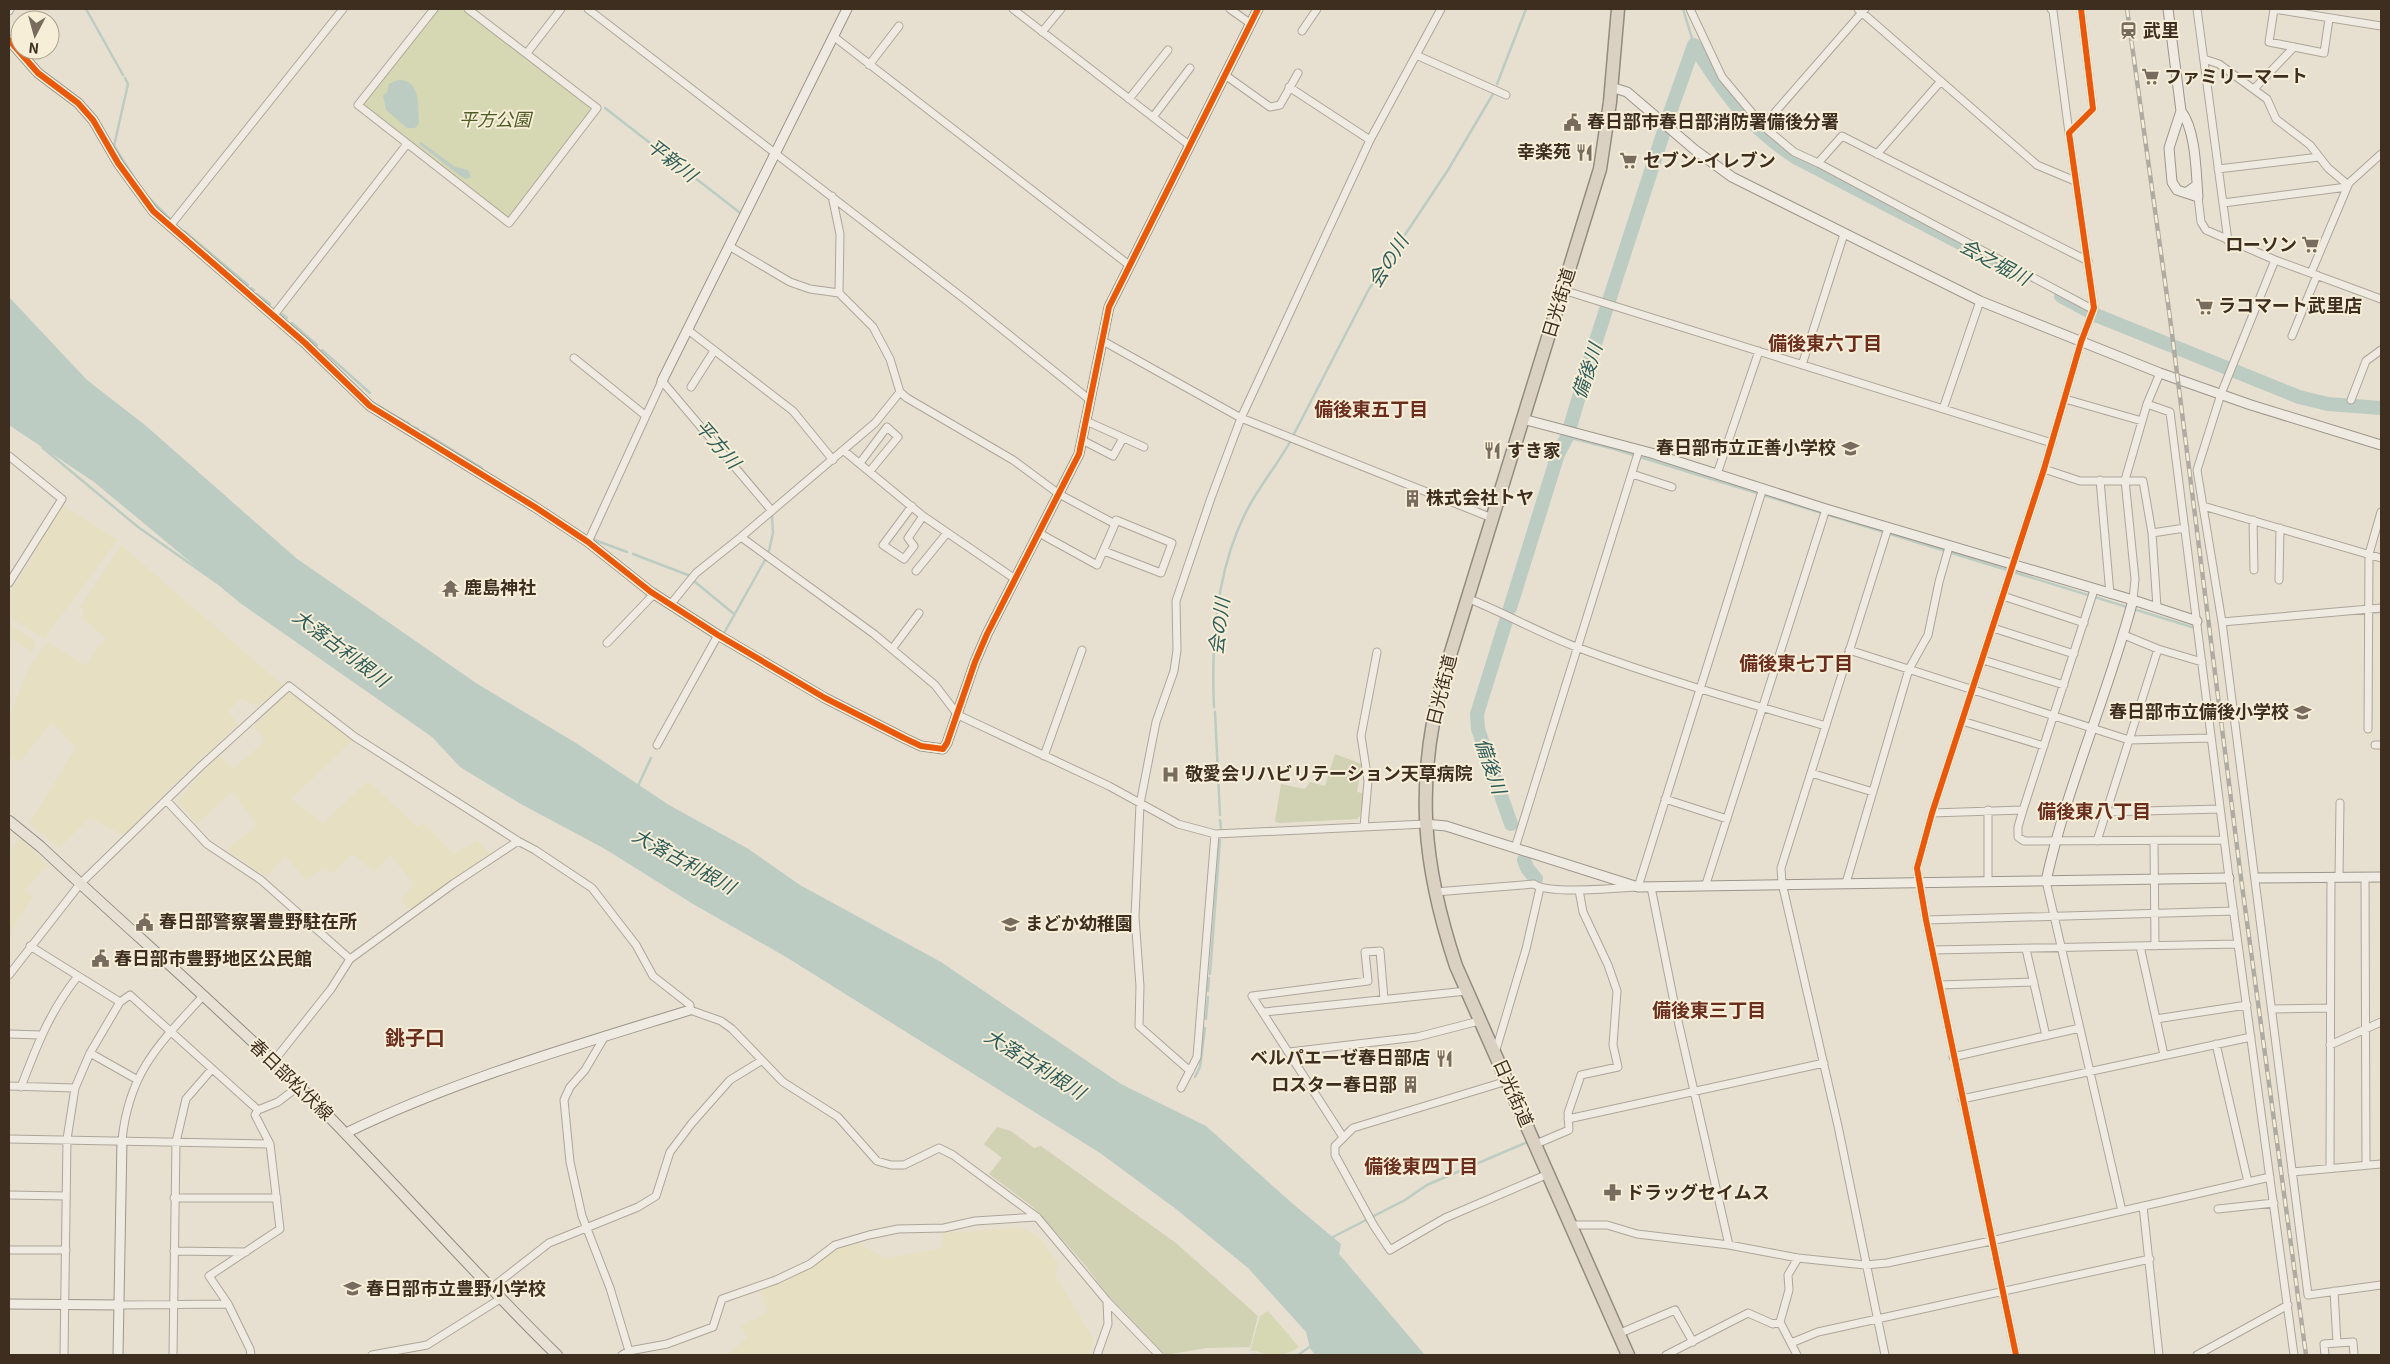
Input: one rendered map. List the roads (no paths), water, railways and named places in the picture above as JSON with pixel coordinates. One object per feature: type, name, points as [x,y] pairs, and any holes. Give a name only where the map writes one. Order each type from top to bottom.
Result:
[{"type":"highway","name":"日光街道","points":[[1618,9],[1612,87],[1600,169],[1467,598],[1437,702],[1430,745],[1425,824],[1435,892],[1442,922],[1467,991],[1628,1355]]},
{"type":"main road","name":"春日部松伏線","points":[[9,821],[203,996],[299,1086],[346,1133],[490,1289],[557,1355]]},
{"type":"street","points":[[170,226],[343,9]]},
{"type":"street","points":[[434,9],[358,105],[509,223],[597,108],[468,9]]},
{"type":"street","points":[[527,54],[561,9]]},
{"type":"street","points":[[588,9],[967,301],[1090,400]]},
{"type":"street","points":[[588,542],[662,381],[846,9]]},
{"type":"street","points":[[1015,9],[1189,146]]},
{"type":"street","points":[[1042,32],[1061,9]]},
{"type":"street","points":[[1230,9],[1250,24]]},
{"type":"street","points":[[9,40],[38,73],[78,103],[92,120],[136,189],[154,211],[274,315],[370,406],[535,507],[588,542],[654,594],[718,635],[826,698],[921,746],[943,748],[958,715],[975,662],[1079,454],[1109,307],[1258,9]]},
{"type":"street","points":[[1302,32],[1317,9]]},
{"type":"street","points":[[1190,1071],[1139,1026],[1140,986],[1135,918],[1140,804],[1156,722],[1174,671],[1177,650],[1176,601],[1241,418],[1370,140],[1441,9]]},
{"type":"street","points":[[1690,9],[1722,77],[1763,126],[1794,152],[1818,163],[2093,311]]},
{"type":"street","points":[[2016,1355],[1991,1242],[1918,883],[1917,868],[1932,813],[2044,470],[2081,342],[2093,311],[2088,261],[2075,181],[2053,11],[2051,9]]},
{"type":"street","points":[[2069,132],[2093,109],[2081,9]]},
{"type":"street","points":[[2168,9],[2181,111],[2169,148],[2174,186],[2177,190],[2198,197]]},
{"type":"street","points":[[2197,9],[2228,240]]},
{"type":"street","points":[[2329,19],[2324,53],[2269,42],[2274,9],[2381,26]]},
{"type":"street","points":[[1763,126],[1862,10],[2037,165],[2075,181]]},
{"type":"street","points":[[869,65],[899,26]]},
{"type":"street","points":[[834,36],[1129,265]]},
{"type":"street","points":[[2254,88],[2294,47]]},
{"type":"street","points":[[1129,99],[1168,50]]},
{"type":"street","points":[[1416,54],[1504,94]]},
{"type":"street","points":[[2204,59],[2219,64],[2254,88],[2270,102],[2276,119],[2310,145],[2319,157],[2348,186]]},
{"type":"street","points":[[1153,117],[1190,68]]},
{"type":"street","points":[[1224,75],[1270,106],[1280,105],[1288,87],[1298,73]]},
{"type":"street","points":[[1877,154],[1941,81]]},
{"type":"street","points":[[1288,87],[1370,140]]},
{"type":"street","points":[[1612,87],[1627,92],[1695,150],[1732,177],[1980,301],[2160,373],[2381,445]]},
{"type":"street","points":[[2181,111],[2188,120],[2191,132],[2203,227],[2275,260],[2381,299]]},
{"type":"street","points":[[1818,163],[1842,136],[2088,261]]},
{"type":"street","points":[[274,315],[407,144]]},
{"type":"street","points":[[2292,336],[2348,186],[2381,154]]},
{"type":"street","points":[[2218,169],[2319,157]]},
{"type":"street","points":[[2186,193],[2197,185]]},
{"type":"street","points":[[2223,203],[2348,186]]},
{"type":"street","points":[[832,196],[840,234],[838,293]]},
{"type":"street","points":[[1802,365],[1844,234]]},
{"type":"street","points":[[729,246],[790,282],[810,289],[838,293],[873,327],[890,359],[900,392],[907,398],[1013,460],[1059,494],[1115,524]]},
{"type":"street","points":[[2275,260],[2228,376],[2197,470],[2222,622],[2308,1294],[2381,1285]]},
{"type":"street","points":[[1564,290],[2052,443]]},
{"type":"street","points":[[1943,409],[1980,301]]},
{"type":"street","points":[[688,330],[793,411],[832,460]]},
{"type":"street","points":[[1103,341],[1241,418],[1492,518]]},
{"type":"street","points":[[2351,400],[2366,361],[2381,350]]},
{"type":"street","points":[[691,387],[714,351]]},
{"type":"street","points":[[1717,474],[1759,351]]},
{"type":"street","points":[[574,358],[646,416]]},
{"type":"street","points":[[2122,1211],[2046,881],[2054,842],[2124,635],[2133,600],[2135,579],[2125,480],[2147,404],[2160,373]]},
{"type":"street","points":[[662,381],[772,511]]},
{"type":"street","points":[[670,605],[696,573],[741,538],[875,423],[900,392]]},
{"type":"street","points":[[2065,399],[2142,421]]},
{"type":"street","points":[[2147,404],[2170,412],[2224,840],[2294,1355]]},
{"type":"street","points":[[1523,419],[1639,450],[1949,547],[2157,607],[2197,621]]},
{"type":"street","points":[[1086,420],[1144,448]]},
{"type":"street","points":[[860,463],[887,427],[898,437],[870,472]]},
{"type":"street","points":[[1082,440],[1113,456],[1122,438]]},
{"type":"street","points":[[843,450],[923,516],[1015,580]]},
{"type":"street","points":[[1515,848],[1576,647],[1639,450]]},
{"type":"street","points":[[9,456],[62,499],[9,583]]},
{"type":"street","points":[[2044,470],[2080,480],[2143,480],[2152,533],[2157,607]]},
{"type":"street","points":[[1632,474],[1672,487]]},
{"type":"street","points":[[2100,480],[2110,594]]},
{"type":"street","points":[[1638,887],[1763,488]]},
{"type":"street","points":[[912,506],[883,545],[904,559],[914,546],[908,538],[923,516]]},
{"type":"street","points":[[2203,506],[2381,558]]},
{"type":"street","points":[[1706,884],[1826,509]]},
{"type":"street","points":[[2368,729],[2369,554],[2381,512]]},
{"type":"street","points":[[1039,533],[1097,565],[1116,520],[1172,543],[1161,573],[1104,551]]},
{"type":"street","points":[[2253,520],[2254,570]]},
{"type":"street","points":[[1885,1355],[1824,1063],[1782,883],[1781,868],[1888,528]]},
{"type":"street","points":[[2152,533],[2185,528]]},
{"type":"street","points":[[2278,580],[2280,528]]},
{"type":"street","points":[[916,571],[947,533]]},
{"type":"street","points":[[741,538],[892,649],[935,685],[958,715],[1109,786],[1178,824],[1215,834],[1425,824],[1446,826],[1638,887]]},
{"type":"street","points":[[1846,883],[1909,670],[1928,635],[1939,582],[1949,547]]},
{"type":"street","points":[[2094,590],[2023,810],[2018,828],[2018,837],[2024,841],[2054,842],[2224,840]]},
{"type":"street","points":[[607,643],[654,594]]},
{"type":"street","points":[[2003,596],[2084,622]]},
{"type":"street","points":[[1467,598],[1576,647],[1700,689],[1826,726]]},
{"type":"street","points":[[2222,622],[2381,608]]},
{"type":"street","points":[[892,649],[919,613]]},
{"type":"street","points":[[1993,628],[2074,654]]},
{"type":"street","points":[[656,745],[718,635]]},
{"type":"street","points":[[2124,635],[2158,649],[2202,662]]},
{"type":"street","points":[[2097,841],[2158,649]]},
{"type":"street","points":[[1044,756],[1082,650]]},
{"type":"street","points":[[1849,650],[2129,740],[2211,738]]},
{"type":"street","points":[[1364,827],[1368,781],[1361,736],[1377,652]]},
{"type":"street","points":[[1983,660],[2064,686]]},
{"type":"street","points":[[9,974],[80,884],[166,800],[289,686],[355,736],[592,888],[636,945],[653,976],[690,1006],[690,1010]]},
{"type":"street","points":[[1962,721],[2044,746]]},
{"type":"street","points":[[1811,773],[1873,792]]},
{"type":"street","points":[[1665,799],[1727,819]]},
{"type":"street","points":[[166,800],[207,844],[261,880],[350,959]]},
{"type":"street","points":[[2330,1168],[2330,1008],[2340,804]]},
{"type":"street","points":[[2106,812],[2220,809]]},
{"type":"street","points":[[1988,810],[1988,882]]},
{"type":"street","points":[[1932,813],[2023,810]]},
{"type":"street","points":[[1181,1088],[1197,1057],[1215,834]]},
{"type":"street","points":[[273,1062],[331,988],[350,959],[453,884],[518,841]]},
{"type":"street","points":[[2154,841],[2154,946]]},
{"type":"street","points":[[2365,877],[2366,1165]]},
{"type":"street","points":[[2256,878],[2381,877]]},
{"type":"street","points":[[1435,892],[1534,884],[1540,888],[1579,890],[1706,884],[2229,878]]},
{"type":"street","points":[[1651,886],[1676,1012],[1696,1091],[1729,1246]]},
{"type":"street","points":[[1495,1054],[1526,949],[1540,888]]},
{"type":"street","points":[[1535,1143],[1569,1130],[1568,1113],[1581,1075],[1618,1067],[1613,1045],[1617,991],[1608,965],[1583,912],[1579,890]]},
{"type":"street","points":[[1926,920],[2234,911]]},
{"type":"street","points":[[1932,950],[2238,944]]},
{"type":"street","points":[[30,946],[120,1002]]},
{"type":"street","points":[[2140,946],[2164,1055]]},
{"type":"street","points":[[2026,948],[2046,1036]]},
{"type":"street","points":[[1368,981],[1365,952],[1380,951],[1384,999]]},
{"type":"street","points":[[21,1086],[41,1034],[59,1000],[78,976]]},
{"type":"street","points":[[1343,1137],[1252,996],[1382,980]]},
{"type":"street","points":[[1939,985],[2034,982]]},
{"type":"street","points":[[1264,1012],[1467,991]]},
{"type":"street","points":[[64,1355],[67,1139],[76,1088],[90,1053],[120,1002],[130,995],[258,1110]]},
{"type":"street","points":[[118,1355],[122,1140],[125,1112],[136,1079],[171,1030],[203,996]]},
{"type":"street","points":[[2156,1019],[2246,1005]]},
{"type":"street","points":[[2272,1009],[2330,1008]]},
{"type":"street","points":[[346,1133],[401,1107],[605,1036],[690,1010],[721,1021],[732,1029],[783,1082],[838,1117],[877,1161],[891,1166],[904,1165],[939,1148],[953,1155],[1036,1217],[1107,1301],[1159,1355]]},
{"type":"street","points":[[1289,1052],[1417,1037],[1479,1021]]},
{"type":"street","points":[[2330,1045],[2381,1022]]},
{"type":"street","points":[[1954,1057],[2080,1028]]},
{"type":"street","points":[[9,1034],[41,1034]]},
{"type":"street","points":[[605,1036],[585,1070],[570,1087],[564,1100],[570,1162],[586,1227],[610,1288],[629,1351]]},
{"type":"street","points":[[1962,1099],[2251,1037]]},
{"type":"street","points":[[2216,1044],[2248,1182]]},
{"type":"street","points":[[90,1053],[136,1079]]},
{"type":"street","points":[[490,1289],[549,1243],[638,1207],[656,1196],[670,1152],[692,1122],[730,1080],[761,1061]]},
{"type":"street","points":[[1568,1119],[1824,1063]]},
{"type":"street","points":[[173,1355],[176,1142],[186,1099],[212,1069]]},
{"type":"street","points":[[1507,1082],[1353,1128],[1335,1146],[1335,1155],[1372,1222],[1390,1250],[1445,1218],[1548,1174]]},
{"type":"street","points":[[9,1086],[76,1088]]},
{"type":"street","points":[[251,1355],[250,1349],[228,1304],[209,1276],[280,1229],[270,1144],[255,1115],[258,1110],[278,1102],[299,1086]]},
{"type":"street","points":[[9,1139],[270,1144]]},
{"type":"street","points":[[2292,1172],[2381,1164]]},
{"type":"street","points":[[1570,1225],[1607,1225],[1637,1234],[1729,1246],[1798,1258],[1865,1265],[1887,1263],[1991,1242],[2270,1177]]},
{"type":"street","points":[[9,1195],[66,1196]]},
{"type":"street","points":[[174,1198],[277,1198]]},
{"type":"street","points":[[2218,1209],[2274,1203]]},
{"type":"street","points":[[2143,1206],[2159,1355]]},
{"type":"street","points":[[622,1355],[629,1351],[666,1344],[713,1328],[722,1299],[776,1280],[810,1264],[835,1245],[898,1230],[944,1228],[975,1221],[1036,1217]]},
{"type":"street","points":[[9,1250],[66,1250]]},
{"type":"street","points":[[174,1251],[246,1252]]},
{"type":"street","points":[[1797,1355],[1780,1322],[1790,1290],[1788,1276],[1798,1258]]},
{"type":"street","points":[[1791,1344],[1818,1332],[1877,1318],[2150,1259]]},
{"type":"street","points":[[2334,1291],[2338,1342]]},
{"type":"street","points":[[372,1355],[427,1345],[500,1299]]},
{"type":"street","points":[[1097,1355],[1108,1324],[1107,1301]]},
{"type":"street","points":[[9,1304],[173,1306],[228,1304]]},
{"type":"street","points":[[2197,1355],[2288,1305]]},
{"type":"street","points":[[1618,1334],[1674,1310],[1693,1342]]},
{"type":"street","points":[[1666,1355],[1748,1313],[1773,1324],[1780,1322]]},
{"type":"street","points":[[2325,1355],[2324,1344],[2338,1342],[2353,1342],[2354,1355]]},
{"type":"water","points":[[398,80],[411,84],[417,95],[419,123],[415,128],[407,128],[386,110],[383,95],[387,93],[389,84]]},
{"type":"water","points":[[421,142],[455,167],[468,170],[471,177],[466,179],[462,177],[419,144]]},
{"type":"water","name":"大落古利根川","points":[[9,297],[87,380],[145,425],[296,558],[476,683],[576,743],[669,805],[747,848],[800,885],[941,962],[1121,1084],[1206,1126],[1341,1244],[1339,1254],[1425,1355],[1315,1355],[1310,1348],[1306,1332],[1248,1268],[1176,1209],[1100,1153],[786,957],[693,904],[605,849],[519,803],[460,767],[432,737],[240,603],[94,482],[9,425]]},
{"type":"waterway","points":[[86,9],[123,75]]},
{"type":"waterway","name":"会の川","points":[[1497,84],[1526,9]]},
{"type":"waterway","name":"会之堀川","points":[[1683,9],[1694,45]]},
{"type":"waterway","name":"会之堀川","points":[[1694,45],[1715,78],[1738,107],[1763,133],[1795,157],[2018,273]]},
{"type":"waterway","name":"備後川","points":[[1667,121],[1694,45]]},
{"type":"waterway","name":"平方川","points":[[125,78],[128,84],[114,146],[133,176]]},
{"type":"waterway","name":"会の川","points":[[1294,434],[1369,289],[1448,170],[1493,94]]},
{"type":"waterway","name":"平新川","points":[[605,108],[739,212]]},
{"type":"waterway","name":"備後川","points":[[1510,608],[1558,454],[1567,437],[1592,353],[1663,134]]},
{"type":"waterway","name":"平方川","points":[[149,198],[172,221]]},
{"type":"waterway","name":"平方川","points":[[184,231],[248,285]]},
{"type":"waterway","name":"平方川","points":[[257,294],[270,304]]},
{"type":"waterway","name":"会之堀川","points":[[2061,296],[2098,316],[2299,397],[2328,404],[2381,408]]},
{"type":"waterway","name":"平方川","points":[[282,314],[287,318]]},
{"type":"waterway","name":"平方川","points":[[292,323],[317,345]]},
{"type":"waterway","name":"平方川","points":[[322,350],[370,393]]},
{"type":"waterway","name":"平方川","points":[[377,405],[383,408]]},
{"type":"waterway","name":"平方川","points":[[387,411],[404,421]]},
{"type":"waterway","name":"平方川","points":[[414,427],[418,429]]},
{"type":"waterway","name":"平方川","points":[[423,432],[482,468]]},
{"type":"waterway","points":[[1567,437],[1614,449],[2195,628]]},
{"type":"waterway","name":"会の川","points":[[1214,707],[1213,659],[1217,610],[1227,561],[1249,506],[1290,442]]},
{"type":"waterway","points":[[43,448],[138,527],[216,582]]},
{"type":"waterway","name":"平方川","points":[[740,468],[767,500]]},
{"type":"waterway","name":"平方川","points":[[769,551],[773,533],[772,515]]},
{"type":"waterway","name":"平方川","points":[[592,539],[627,552]]},
{"type":"waterway","name":"平方川","points":[[633,554],[688,575]]},
{"type":"waterway","name":"平方川","points":[[723,635],[765,560]]},
{"type":"waterway","name":"平方川","points":[[694,581],[734,614]]},
{"type":"waterway","points":[[2370,613],[2381,612]]},
{"type":"waterway","name":"備後川","points":[[1506,621],[1477,714],[1478,729],[1511,824]]},
{"type":"waterway","name":"平方川","points":[[703,669],[717,644]]},
{"type":"waterway","name":"会の川","points":[[1215,712],[1220,815]]},
{"type":"waterway","points":[[637,788],[651,758]]},
{"type":"waterway","name":"会の川","points":[[1220,820],[1221,828]]},
{"type":"waterway","name":"会の川","points":[[1210,974],[1220,840]]},
{"type":"waterway","name":"備後川","points":[[1524,860],[1527,868],[1536,879]]},
{"type":"waterway","name":"会の川","points":[[1208,991],[1209,978]]},
{"type":"waterway","name":"会の川","points":[[1206,1019],[1208,997]]},
{"type":"waterway","name":"会の川","points":[[1195,1077],[1200,1067],[1205,1028]]},
{"type":"waterway","points":[[1331,1238],[1405,1200],[1427,1185],[1530,1141]]},
{"type":"waterway","points":[[1298,1355],[1311,1346]]},
{"type":"waterway","points":[[1251,1355],[1261,1355]]},
{"type":"railway","points":[[2127,9],[2170,318],[2241,878],[2306,1355]]},
{"type":"place","name":"武里","points":[[2129,31]]},
{"type":"place","name":"ファミリーマート","points":[[2150,77]]},
{"type":"place","name":"春日部市春日部消防署備後分署","points":[[1573,122]]},
{"type":"place","name":"幸楽苑","points":[[1585,152]]},
{"type":"place","name":"セブン-イレブン","points":[[1629,161]]},
{"type":"place","name":"ローソン","points":[[2311,245]]},
{"type":"place","name":"ラコマート武里店","points":[[2204,306]]},
{"type":"place","name":"春日部市立正善小学校","points":[[1850,448]]},
{"type":"place","name":"すき家","points":[[1493,451]]},
{"type":"place","name":"株式会社トヤ","points":[[1412,498]]},
{"type":"place","name":"鹿島神社","points":[[450,588]]},
{"type":"place","name":"春日部市立備後小学校","points":[[2303,712]]},
{"type":"place","name":"敬愛会リハビリテーション天草病院","points":[[1171,774]]},
{"type":"place","name":"春日部警察署豊野駐在所","points":[[145,922]]},
{"type":"place","name":"まどか幼稚園","points":[[1011,924]]},
{"type":"place","name":"春日部市豊野地区公民館","points":[[100,959]]},
{"type":"place","name":"ベルパエーゼ春日部店","points":[[1444,1058]]},
{"type":"place","name":"ロスター春日部","points":[[1411,1085]]},
{"type":"place","name":"ドラッグセイムス","points":[[1612,1193]]},
{"type":"place","name":"春日部市立豊野小学校","points":[[352,1289]]},
{"type":"district","name":"備後東六丁目","points":[[1825,343]]},
{"type":"district","name":"備後東五丁目","points":[[1371,409]]},
{"type":"district","name":"備後東七丁目","points":[[1796,663]]},
{"type":"district","name":"備後東八丁目","points":[[2094,811]]},
{"type":"district","name":"備後東三丁目","points":[[1709,1010]]},
{"type":"district","name":"銚子口","points":[[415,1038]]},
{"type":"district","name":"備後東四丁目","points":[[1421,1166]]},
{"type":"park label","name":"平方公園","points":[[495,120]]}]
